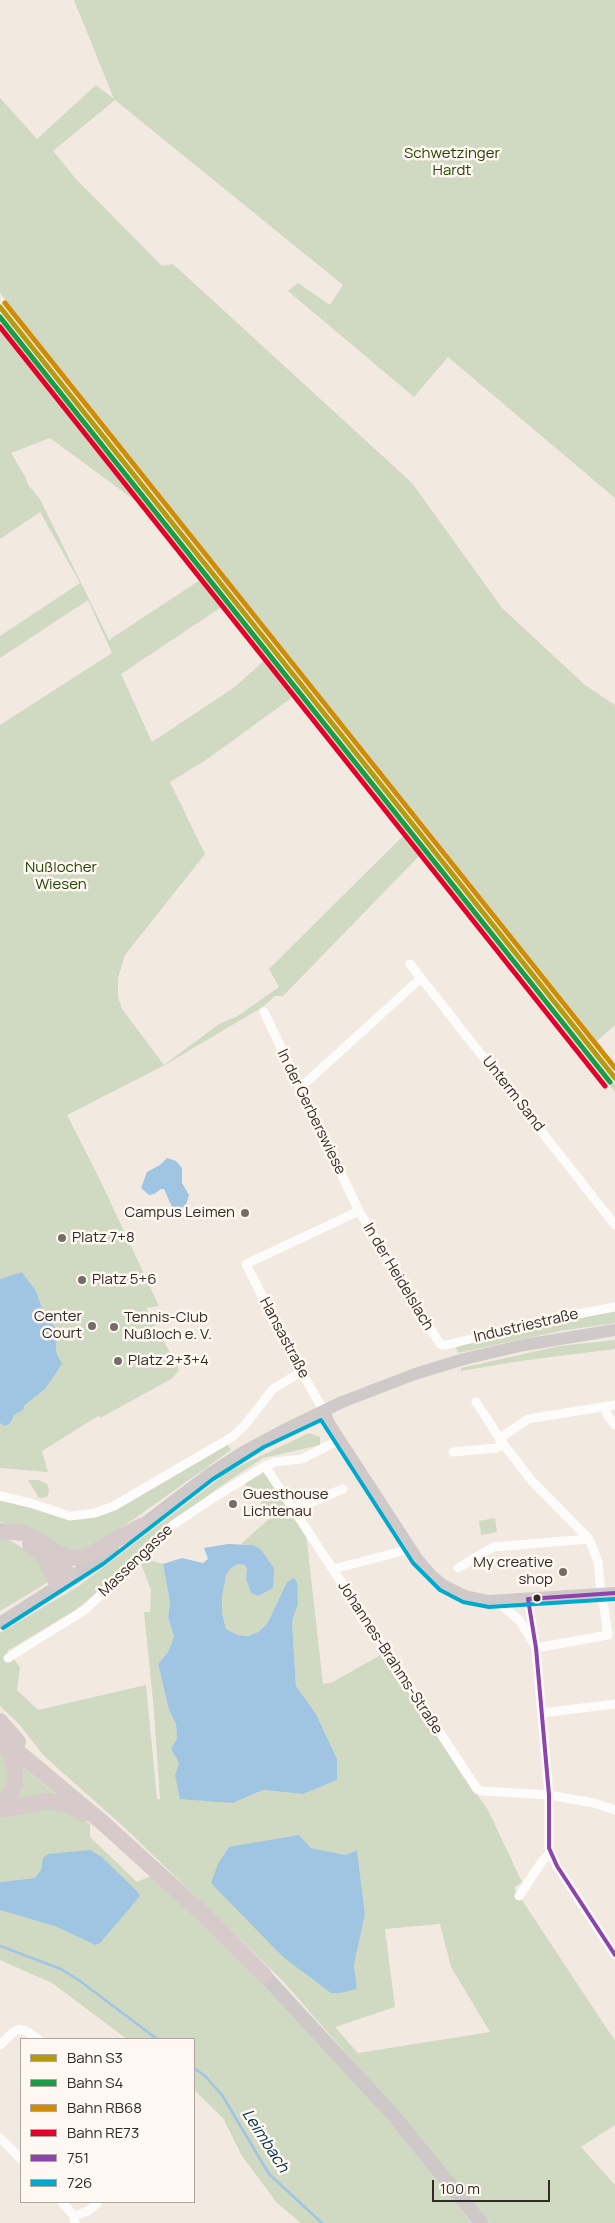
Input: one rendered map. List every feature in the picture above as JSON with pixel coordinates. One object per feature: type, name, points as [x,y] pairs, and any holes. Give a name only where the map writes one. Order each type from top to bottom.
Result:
[{"type":"highway","points":[[6,1532],[25,1533],[66,1557],[77,1558],[89,1555],[141,1526]]},
{"type":"highway","points":[[6,1532],[38,1550],[64,1582]]},
{"type":"highway","points":[[54,1551],[64,1582]]},
{"type":"highway","points":[[0,1721],[35,1764]]},
{"type":"highway","points":[[0,1737],[35,1764],[102,1822],[202,1914],[264,1975]]},
{"type":"highway","points":[[0,1743],[10,1754],[15,1768],[15,1783],[10,1795],[0,1804]]},
{"type":"highway","points":[[0,1810],[48,1801],[69,1805],[102,1822]]},
{"type":"main road","points":[[0,1623],[99,1559],[209,1474],[243,1452],[324,1411],[396,1381],[464,1359],[532,1343],[615,1330]]},
{"type":"main road","points":[[324,1411],[340,1440],[410,1549],[425,1569],[443,1585],[465,1596],[497,1601],[606,1593]]},
{"type":"main road","points":[[264,1975],[394,2116],[481,2223]]},
{"type":"street","name":"Unterm Sand","points":[[410,964],[615,1225]]},
{"type":"street","points":[[300,1088],[421,978]]},
{"type":"street","name":"In der Gerberswiese","points":[[264,1012],[359,1212]]},
{"type":"street","name":"Hansastraße","points":[[324,1411],[301,1372],[246,1264],[359,1212]]},
{"type":"street","name":"In der Heidelslach","points":[[359,1212],[439,1342]]},
{"type":"street","name":"Industriestraße","points":[[439,1342],[446,1345],[532,1323],[615,1307]]},
{"type":"street","points":[[0,1496],[30,1503],[62,1514],[80,1516],[114,1506],[232,1436],[245,1425],[274,1389],[301,1372]]},
{"type":"street","points":[[476,1402],[502,1442],[532,1481],[590,1539],[606,1593],[608,1635],[536,1648]]},
{"type":"street","points":[[453,1452],[496,1448],[528,1419],[615,1405]]},
{"type":"street","points":[[604,1407],[615,1425]]},
{"type":"street","name":"Massengasse","points":[[8,1658],[86,1609],[173,1525],[265,1466],[275,1462],[302,1459],[340,1440]]},
{"type":"street","name":"Johannes-Brahms-Straße","points":[[265,1466],[477,1789],[484,1792],[549,1795]]},
{"type":"street","points":[[292,1508],[343,1489]]},
{"type":"street","points":[[458,1568],[493,1547],[590,1539]]},
{"type":"street","points":[[333,1570],[410,1549]]},
{"type":"street","points":[[528,1599],[536,1648],[542,1713],[549,1795],[548,1837],[551,1853],[557,1866],[615,1955]]},
{"type":"street","points":[[497,1601],[520,1621],[536,1648]]},
{"type":"street","points":[[542,1713],[615,1704]]},
{"type":"street","points":[[549,1795],[594,1803],[615,1810]]},
{"type":"street","points":[[519,1896],[543,1860],[551,1853]]},
{"type":"street","points":[[0,2045],[13,2032],[20,2029],[36,2038]]},
{"type":"street","points":[[0,2138],[20,2158]]},
{"type":"street","points":[[63,2203],[75,2220],[88,2212],[97,2203]]},
{"type":"green space","name":"Schwetzinger Hardt","points":[[74,0],[615,0],[615,498],[448,357],[414,397],[288,291],[298,283],[330,305],[343,285],[115,100],[53,151],[76,179],[162,266],[173,264],[412,483],[502,608],[585,685],[615,705],[615,1025],[597,1041],[0,293],[0,98],[37,139],[96,85],[114,99]]},
{"type":"green space","name":"Nußlocher Wiesen","points":[[0,314],[615,1085],[615,1092],[519,971],[421,854],[283,996],[275,996],[264,1006],[165,1065],[67,1115],[101,1182],[159,1306],[146,1308],[179,1370],[173,1378],[100,1418],[99,1416],[93,1419],[42,1451],[48,1472],[0,1468],[0,1423],[4,1426],[10,1424],[14,1415],[23,1410],[25,1405],[45,1389],[60,1360],[56,1352],[57,1330],[42,1308],[36,1291],[22,1272],[0,1279],[0,725],[112,653],[88,600],[0,658],[0,636],[80,583],[40,512],[0,539]],"holes":[[[50,438],[137,502],[203,578],[109,640],[40,499],[28,485],[26,478],[11,453]],[[223,606],[267,658],[235,687],[152,742],[121,674]],[[294,696],[373,790],[403,836],[269,969],[279,987],[238,1016],[219,1024],[164,1065],[122,1009],[118,997],[118,978],[125,955],[205,854],[170,782],[206,760]]]},
{"type":"green space","points":[[615,1311],[615,1323],[560,1331],[458,1353],[455,1345],[495,1335]]},
{"type":"green space","points":[[615,1340],[615,1349],[520,1361],[461,1371],[461,1368],[560,1346]]},
{"type":"green space","points":[[309,1433],[320,1437],[320,1445],[263,1458],[215,1490],[153,1539],[94,1595],[74,1611],[7,1651],[20,1667],[17,1690],[38,1710],[146,1685],[157,1799],[160,1799],[154,1711],[144,1612],[150,1612],[151,1589],[141,1564],[145,1559],[163,1564],[170,1603],[168,1617],[174,1637],[168,1652],[158,1664],[169,1710],[176,1724],[177,1738],[171,1749],[179,1763],[175,1775],[208,1800],[233,1803],[263,1790],[303,1794],[337,1780],[337,1759],[316,1714],[296,1686],[292,1621],[298,1604],[287,1582],[267,1624],[250,1636],[238,1635],[226,1629],[222,1613],[222,1597],[226,1575],[231,1568],[238,1564],[245,1565],[247,1569],[246,1579],[251,1593],[258,1596],[253,1545],[241,1544],[272,1516],[244,1483],[263,1471],[306,1533],[323,1684],[333,1682],[384,1653],[460,1771],[488,1810],[522,1882],[514,1888],[615,2041],[615,2125],[581,2147],[615,2185],[615,2223],[489,2223],[400,2115],[282,1980],[125,1828],[44,1756],[19,1724],[0,1706],[0,1633],[79,1586],[229,1471]],"holes":[[[299,1835],[311,1848],[346,1855],[357,1850],[365,1914],[354,1965],[357,1989],[283,1957],[256,1928]],[[440,1924],[451,1967],[490,2032],[358,2053],[335,2027],[395,2007],[385,1929]]]},
{"type":"green space","points":[[227,1444],[231,1450],[96,1546],[73,1552],[17,1526],[0,1522],[0,1501],[21,1504],[63,1518],[90,1518],[106,1514]]},
{"type":"green space","points":[[28,1480],[39,1480],[47,1484],[49,1491],[47,1497],[39,1498]]},
{"type":"green space","points":[[495,1518],[497,1532],[481,1535],[479,1521]]},
{"type":"green space","points":[[0,1537],[5,1537],[37,1557],[50,1581],[0,1611]]},
{"type":"green space","points":[[0,1751],[12,1778],[0,1799]]},
{"type":"green space","points":[[19,1763],[62,1800],[22,1803],[14,1797]]},
{"type":"green space","points":[[47,1804],[67,1810],[90,1824],[90,1837],[137,1882],[151,1876],[247,1965],[361,2088],[433,2173],[471,2223],[301,2223],[277,2203],[242,2156],[223,2118],[195,2091],[195,2038],[126,2038],[52,1983],[0,1960],[0,1910],[57,1927],[95,1945],[140,1896],[102,1857],[42,1864],[41,1870],[35,1878],[0,1882],[0,1815]]},
{"type":"water","points":[[167,1158],[176,1161],[182,1168],[182,1183],[189,1195],[186,1205],[180,1209],[172,1207],[164,1189],[149,1195],[141,1188],[147,1172],[160,1165]]},
{"type":"water","points":[[22,1272],[36,1291],[42,1308],[57,1330],[56,1352],[62,1364],[45,1389],[25,1405],[23,1410],[14,1415],[10,1424],[4,1426],[0,1423],[0,1279]]},
{"type":"water","points":[[228,1544],[253,1545],[261,1550],[274,1568],[273,1588],[258,1596],[251,1593],[246,1579],[247,1569],[245,1565],[238,1564],[231,1568],[226,1575],[222,1597],[222,1613],[226,1629],[238,1635],[249,1636],[258,1632],[267,1624],[287,1582],[294,1578],[297,1582],[298,1604],[292,1621],[296,1686],[316,1714],[337,1759],[337,1780],[303,1794],[263,1790],[233,1803],[180,1799],[175,1775],[179,1763],[171,1749],[177,1738],[176,1724],[169,1710],[158,1664],[168,1652],[174,1637],[168,1617],[170,1603],[163,1564],[182,1558],[203,1563],[208,1559],[204,1548]]},
{"type":"water","points":[[299,1835],[311,1848],[346,1855],[357,1850],[365,1914],[354,1965],[357,1989],[331,1993],[283,1957],[211,1883],[218,1864],[229,1847]]},
{"type":"water","points":[[90,1850],[102,1857],[140,1896],[100,1943],[95,1945],[57,1927],[0,1910],[0,1882],[35,1878],[41,1870],[43,1858],[48,1854]]},
{"type":"waterway","name":"Leimbach","points":[[0,1946],[61,1969],[156,2038]]},
{"type":"waterway","name":"Leimbach","points":[[195,2069],[205,2076],[222,2095],[269,2174],[322,2223]]},
{"type":"rail line","name":"RB68","points":[[5,303],[615,1068]]},
{"type":"rail line","name":"S3","points":[[0,307],[615,1078]]},
{"type":"rail line","name":"S4","points":[[0,317],[610,1082]]},
{"type":"rail line","name":"RE73","points":[[0,327],[605,1086]]},
{"type":"transit line","name":"726","points":[[3,1628],[103,1564],[213,1479],[264,1447],[321,1420],[413,1563],[440,1590],[463,1602],[489,1607],[615,1599]]},
{"type":"transit line","name":"751","points":[[528,1599],[615,1593]]},
{"type":"transit line","name":"751","points":[[528,1599],[536,1648],[549,1795],[549,1848],[557,1866],[615,1955]]},
{"type":"place","name":"Campus Leimen","points":[[245,1213]]},
{"type":"place","name":"Platz 7+8","points":[[62,1238]]},
{"type":"place","name":"Platz 5+6","points":[[82,1280]]},
{"type":"place","name":"Center Court","points":[[92,1326]]},
{"type":"place","name":"Tennis-Club Nußloch e. V.","points":[[114,1327]]},
{"type":"place","name":"Platz 2+3+4","points":[[118,1361]]},
{"type":"place","name":"Guesthouse Lichtenau","points":[[233,1504]]},
{"type":"place","name":"My creative shop","points":[[563,1572]]}]
